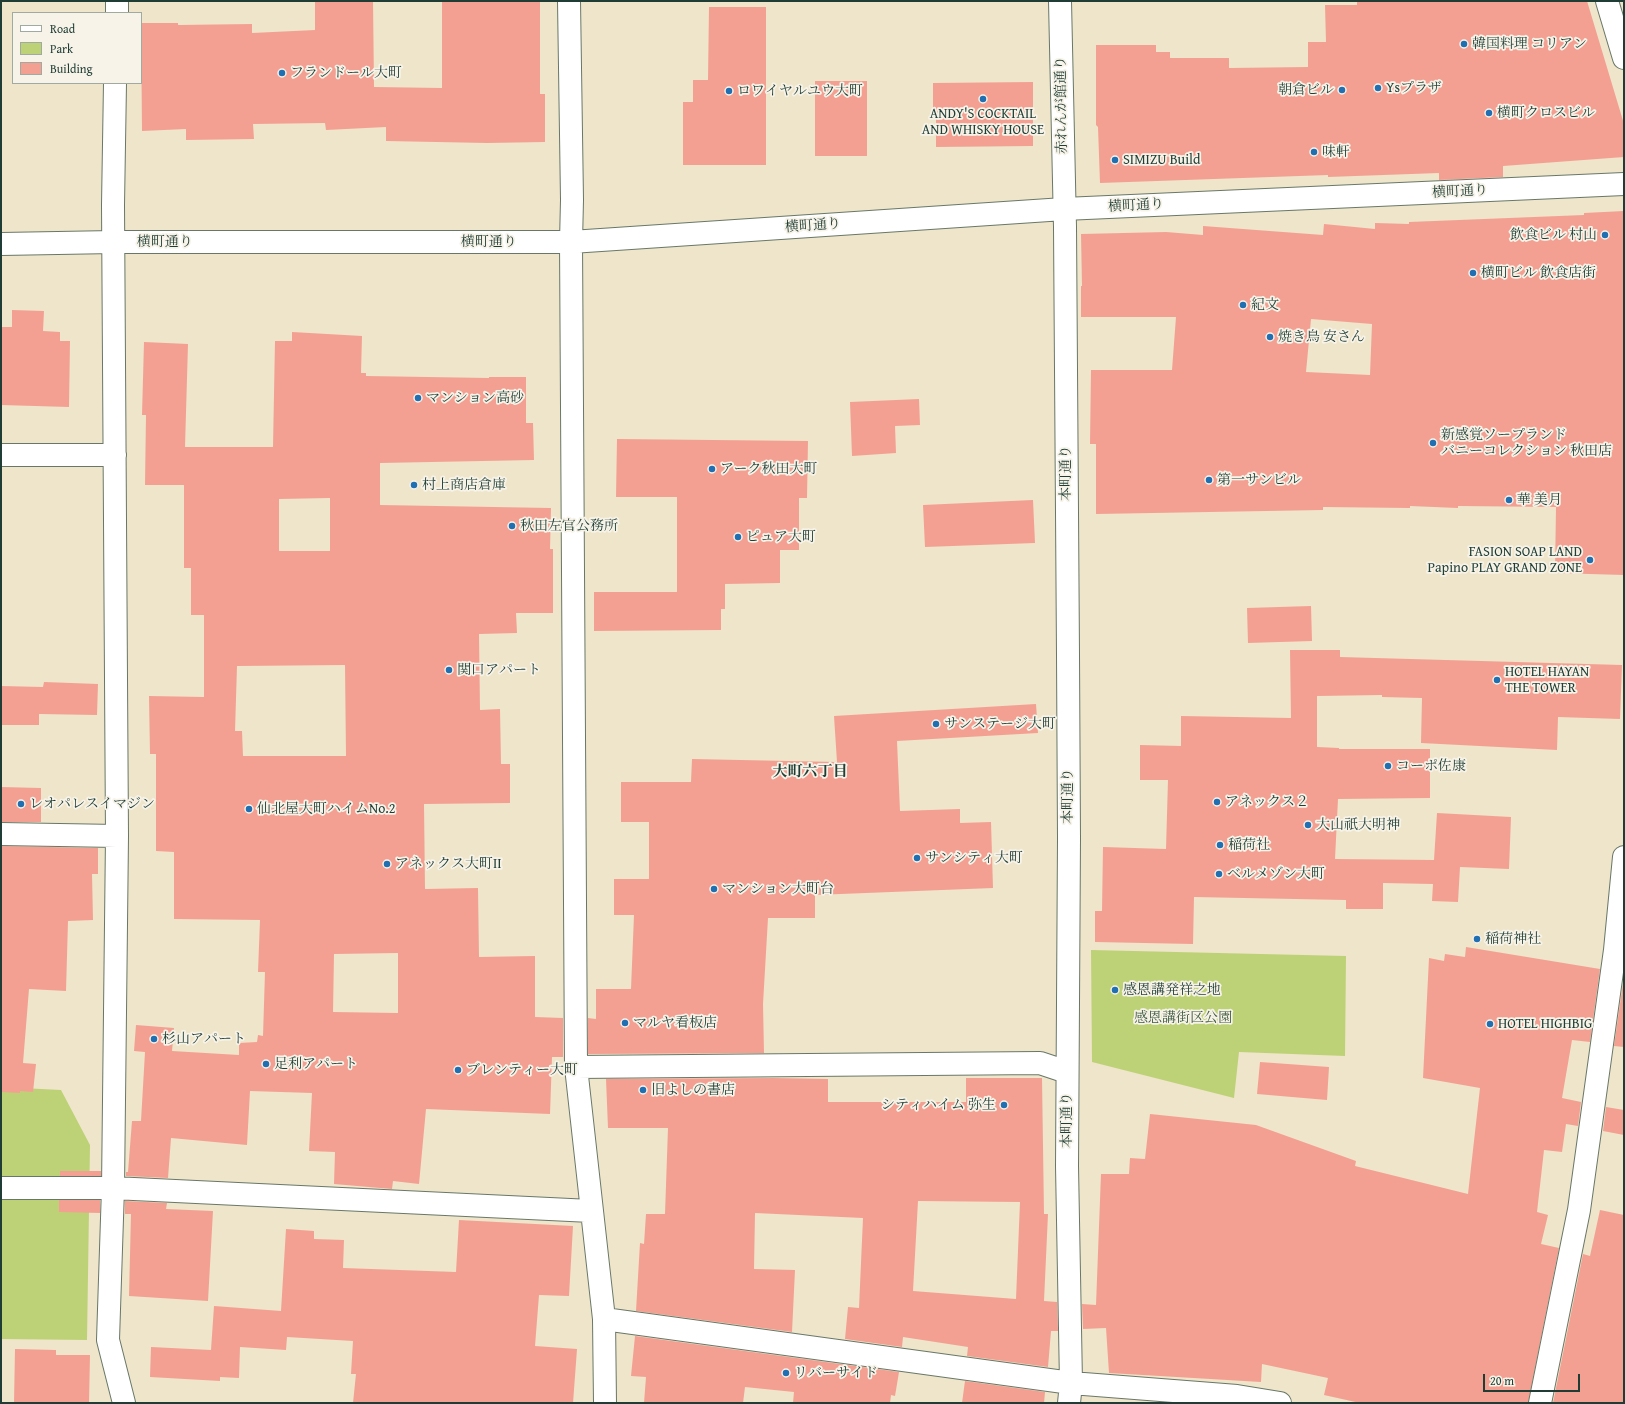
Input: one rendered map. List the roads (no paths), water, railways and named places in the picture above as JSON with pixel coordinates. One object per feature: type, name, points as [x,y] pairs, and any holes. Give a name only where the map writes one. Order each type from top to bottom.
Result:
[{"type":"street","points":[[117,1],[117,12]]},
{"type":"street","points":[[569,1],[572,200],[576,1067],[604,1319],[605,1403]]},
{"type":"street","name":"赤れんが館通り","points":[[1060,1],[1064,210]]},
{"type":"street","points":[[1607,1],[1624,58]]},
{"type":"street","points":[[115,84],[114,242],[117,836],[113,1188],[108,1340],[124,1403]]},
{"type":"street","name":"横町通り","points":[[1,244],[114,242],[571,242],[1064,210],[1624,184]]},
{"type":"street","name":"本町通り","points":[[1064,210],[1069,831],[1067,1166],[1070,1393]]},
{"type":"street","points":[[1,455],[115,455]]},
{"type":"street","points":[[1,834],[117,836]]},
{"type":"street","points":[[1540,1403],[1579,1210],[1615,950],[1624,857]]},
{"type":"street","points":[[576,1067],[1040,1063],[1067,1072]]},
{"type":"street","points":[[1,1188],[113,1188],[591,1211]]},
{"type":"street","points":[[604,1319],[1070,1393],[1237,1396],[1280,1403]]},
{"type":"place","name":"韓国料理 コリアン","points":[[1464,44]]},
{"type":"place","name":"フランドール大町","points":[[282,73]]},
{"type":"place","name":"Ysプラザ","points":[[1378,88]]},
{"type":"place","name":"朝倉ビル","points":[[1342,90]]},
{"type":"place","name":"ロワイヤルユウ大町","points":[[729,91]]},
{"type":"place","name":"ANDY'S COCKTAIL AND WHISKY HOUSE","points":[[983,99]]},
{"type":"place","name":"横町クロスビル","points":[[1489,113]]},
{"type":"place","name":"味軒","points":[[1314,152]]},
{"type":"place","name":"SIMIZU Build","points":[[1115,160]]},
{"type":"place","name":"飲食ビル 村山","points":[[1605,235]]},
{"type":"place","name":"横町ビル 飲食店街","points":[[1473,273]]},
{"type":"place","name":"紀文","points":[[1243,305]]},
{"type":"place","name":"焼き鳥 安さん","points":[[1270,337]]},
{"type":"place","name":"マンション高砂","points":[[418,398]]},
{"type":"place","name":"新感覚ソープランド バニーコレクション 秋田店","points":[[1433,443]]},
{"type":"place","name":"アーク秋田大町","points":[[712,469]]},
{"type":"place","name":"第一サンビル","points":[[1209,480]]},
{"type":"place","name":"村上商店倉庫","points":[[414,485]]},
{"type":"place","name":"華 美月","points":[[1509,500]]},
{"type":"place","name":"秋田左官公務所","points":[[512,526]]},
{"type":"place","name":"ピュア大町","points":[[738,537]]},
{"type":"place","name":"FASION SOAP LAND Papino PLAY GRAND ZONE","points":[[1590,560]]},
{"type":"place","name":"関口アパート","points":[[449,670]]},
{"type":"place","name":"HOTEL HAYAN THE TOWER","points":[[1497,680]]},
{"type":"place","name":"サンステージ大町","points":[[936,724]]},
{"type":"place","name":"コーポ佐康","points":[[1388,766]]},
{"type":"place","name":"アネックス２","points":[[1217,802]]},
{"type":"place","name":"レオパレスイマジン","points":[[21,804]]},
{"type":"place","name":"仙北屋大町ハイムNo.2","points":[[249,809]]},
{"type":"place","name":"大山祇大明神","points":[[1308,825]]},
{"type":"place","name":"稲荷社","points":[[1220,845]]},
{"type":"place","name":"サンシティ大町","points":[[917,858]]},
{"type":"place","name":"アネックス大町II","points":[[387,864]]},
{"type":"place","name":"ベルメゾン大町","points":[[1219,874]]},
{"type":"place","name":"マンション大町台","points":[[714,889]]},
{"type":"place","name":"稲荷神社","points":[[1477,939]]},
{"type":"place","name":"感恩講発祥之地","points":[[1115,990]]},
{"type":"place","name":"マルヤ看板店","points":[[625,1023]]},
{"type":"place","name":"HOTEL HIGHBIG","points":[[1490,1024]]},
{"type":"place","name":"杉山アパート","points":[[154,1039]]},
{"type":"place","name":"足利アパート","points":[[266,1064]]},
{"type":"place","name":"ブレンティー大町","points":[[458,1070]]},
{"type":"place","name":"旧よしの書店","points":[[643,1090]]},
{"type":"place","name":"シティハイム 弥生","points":[[1004,1105]]},
{"type":"place","name":"リバーサイド","points":[[786,1373]]},
{"type":"district","name":"大町六丁目","points":[[810,772]]},
{"type":"park label","name":"感恩講街区公園","points":[[1183,1018]]}]
